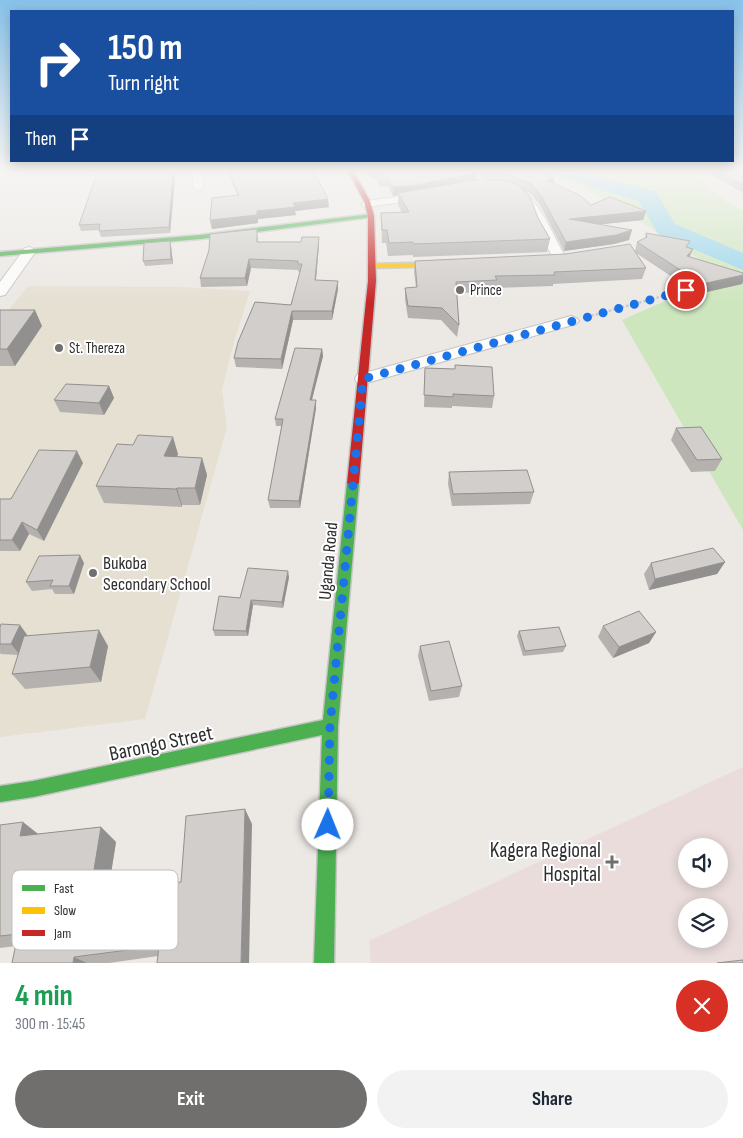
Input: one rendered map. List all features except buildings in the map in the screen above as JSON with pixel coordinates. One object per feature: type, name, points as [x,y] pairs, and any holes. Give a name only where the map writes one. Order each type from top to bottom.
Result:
[{"type":"main road","name":"Uganda Road","points":[[324,963],[330,726],[372,280],[370,213]]},
{"type":"main road","points":[[0,254],[200,237],[371,216]]},
{"type":"main road","points":[[555,259],[573,258]]},
{"type":"main road","points":[[372,266],[469,263]]},
{"type":"main road","name":"Barongo Street","points":[[0,794],[32,789],[330,726]]},
{"type":"street","points":[[536,213],[555,259]]},
{"type":"street","points":[[0,292],[30,251]]},
{"type":"street","points":[[363,379],[571,321]]},
{"type":"path","points":[[571,321],[695,288]]},
{"type":"shaded area","name":"Bukoba Secondary School","points":[[28,286],[181,287],[250,291],[234,342],[222,390],[227,427],[145,719],[0,737],[0,321]]},
{"type":"shaded area","name":"Kagera Regional Hospital","points":[[743,767],[743,963],[371,963],[369,941]]},
{"type":"green space","points":[[627,213],[743,213],[743,530],[622,320],[724,275]]},
{"type":"waterway","points":[[657,213],[666,229],[743,262]]},
{"type":"traffic: fast","points":[[0,254],[200,237],[371,216]]},
{"type":"traffic: fast","points":[[324,963],[330,726],[353,483]]},
{"type":"traffic: fast","points":[[0,794],[33,789],[330,726]]},
{"type":"traffic: slow","points":[[372,266],[453,264]]},
{"type":"traffic: jam","points":[[353,483],[372,281],[370,213]]},
{"type":"place","name":"Prince","points":[[460,290]]},
{"type":"place","name":"St. Thereza","points":[[59,348]]},
{"type":"place","name":"Bukoba Secondary School","points":[[93,573]]},
{"type":"place","name":"Kagera Regional Hospital","points":[[612,862]]},
{"type":"route","points":[[328,825],[330,726],[363,379],[686,290]]}]
